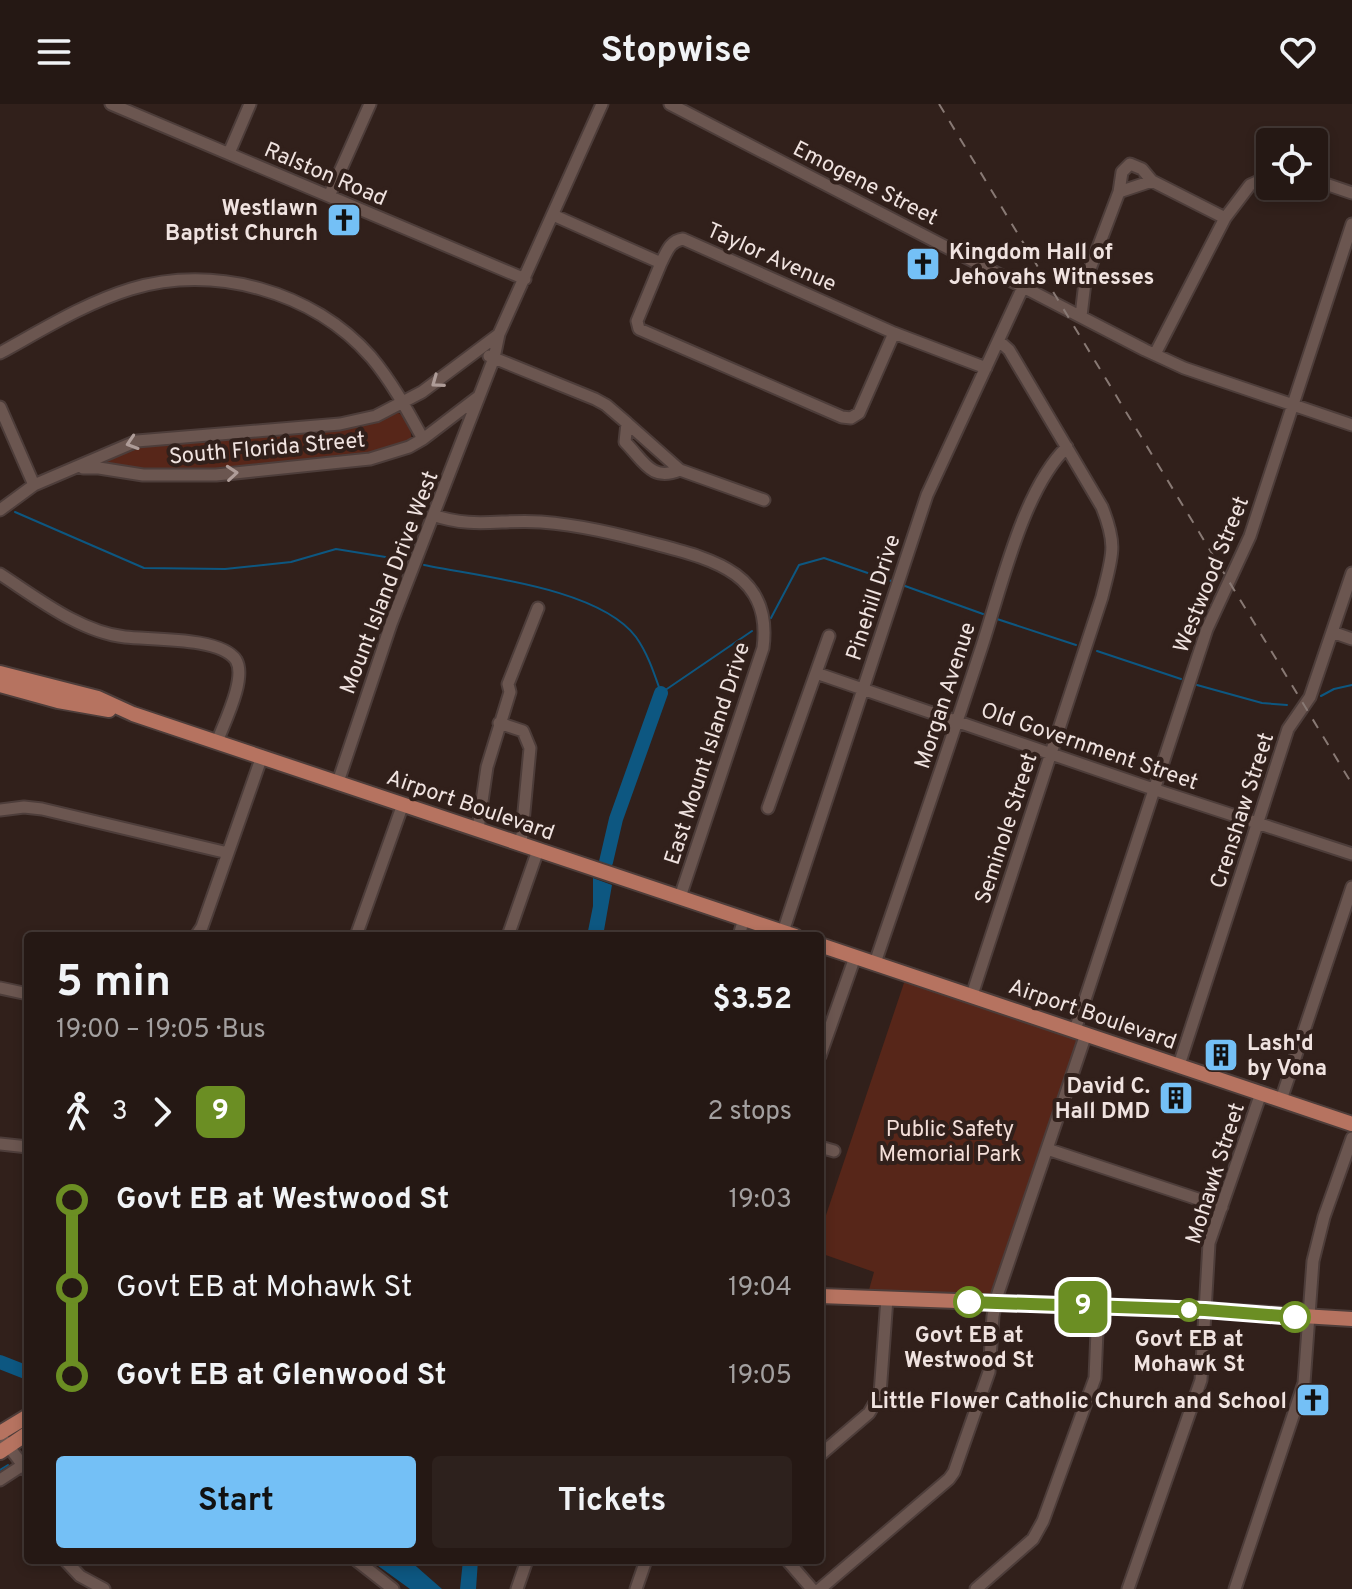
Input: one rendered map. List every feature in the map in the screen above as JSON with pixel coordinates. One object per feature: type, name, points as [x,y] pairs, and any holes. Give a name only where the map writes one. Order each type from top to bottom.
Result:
[{"type":"main road","name":"Airport Boulevard","points":[[0,673],[98,698],[133,714],[783,932]]},
{"type":"main road","name":"Airport Boulevard","points":[[0,685],[58,701],[133,714]]},
{"type":"main road","name":"Airport Boulevard","points":[[824,946],[1352,1124]]},
{"type":"main road","points":[[824,1296],[1205,1310],[1352,1319]]},
{"type":"main road","points":[[2,1441],[24,1420]]},
{"type":"main road","points":[[2,1441],[24,1434]]},
{"type":"street","name":"Ralston Road","points":[[111,104],[525,279]]},
{"type":"street","points":[[229,153],[250,104]]},
{"type":"street","points":[[329,196],[370,104]]},
{"type":"street","name":"South Florida Street","points":[[71,469],[99,468],[157,476],[235,473],[370,459],[423,439],[479,397],[494,358],[499,334],[602,104]]},
{"type":"street","name":"Emogene Street","points":[[670,104],[1184,368],[1352,425]]},
{"type":"street","points":[[1081,316],[1085,282],[1119,192],[1122,172],[1130,164],[1142,169],[1152,181],[1225,218]]},
{"type":"street","points":[[1119,192],[1152,181]]},
{"type":"street","points":[[1155,354],[1225,218],[1250,185],[1256,182]]},
{"type":"street","points":[[1328,185],[1352,193]]},
{"type":"street","points":[[553,215],[661,263],[637,321],[639,329],[842,417],[851,418],[859,413],[894,333]]},
{"type":"street","name":"Westwood Street","points":[[820,1589],[954,1472],[989,1372],[996,1303],[1047,1149],[1207,629],[1247,546],[1352,224]]},
{"type":"street","name":"Taylor Avenue","points":[[661,263],[669,246],[675,240],[683,239],[894,333],[986,368]]},
{"type":"street","points":[[0,353],[100,300],[128,290],[156,283],[196,280],[254,287],[315,311],[345,332],[369,354],[423,439]]},
{"type":"street","name":"Pinehill Drive","points":[[790,932],[863,689],[927,495],[1024,285]]},
{"type":"street","name":"South Florida Street","points":[[0,510],[34,485],[144,439],[340,424],[376,416],[403,404],[499,334]]},
{"type":"street","points":[[999,341],[1009,350],[1067,447]]},
{"type":"street","points":[[477,352],[595,399],[606,405],[680,470],[764,500]]},
{"type":"street","name":"Mount Island Drive West","points":[[338,782],[391,624],[479,397]]},
{"type":"street","points":[[0,407],[34,485]]},
{"type":"street","points":[[627,423],[625,442],[656,474],[665,476],[680,470]]},
{"type":"street","name":"Seminole Street","points":[[972,995],[1102,597],[1113,548],[1113,534],[1102,507],[1067,447]]},
{"type":"street","name":"Morgan Avenue","points":[[875,963],[1004,572],[1044,476],[1067,447]]},
{"type":"street","name":"East Mount Island Drive","points":[[433,515],[452,522],[473,524],[538,522],[613,532],[707,558],[722,564],[742,580],[762,611],[765,623],[763,648],[680,897]]},
{"type":"street","name":"Crenshaw Street","points":[[1179,1065],[1288,729],[1310,697],[1352,573]]},
{"type":"street","points":[[0,574],[69,617],[120,636],[199,643],[224,649],[235,658],[240,676],[217,742]]},
{"type":"street","points":[[478,829],[487,767],[510,692],[508,684],[538,608]]},
{"type":"street","points":[[1332,632],[1352,639]]},
{"type":"street","points":[[768,808],[829,636]]},
{"type":"street","name":"Old Government Street","points":[[816,673],[1352,854]]},
{"type":"street","points":[[499,723],[523,731],[530,748],[521,844]]},
{"type":"street","points":[[199,932],[262,756]]},
{"type":"street","points":[[357,932],[403,804]]},
{"type":"street","points":[[0,810],[24,807],[228,853]]},
{"type":"street","points":[[509,932],[538,850]]},
{"type":"street","name":"Mohawk Street","points":[[1281,1100],[1352,887]]},
{"type":"street","points":[[740,932],[744,918]]},
{"type":"street","points":[[824,1045],[855,957]]},
{"type":"street","points":[[0,988],[24,993]]},
{"type":"street","name":"Mohawk Street","points":[[1128,1589],[1201,1380],[1207,1256],[1261,1093]]},
{"type":"street","points":[[1235,1589],[1304,1383],[1313,1261],[1324,1217],[1352,1138]]},
{"type":"street","points":[[0,1144],[24,1147]]},
{"type":"street","points":[[824,1148],[834,1151]]},
{"type":"street","points":[[1047,1149],[1222,1207]]},
{"type":"street","points":[[824,1452],[869,1413],[880,1394],[887,1298]]},
{"type":"street","points":[[976,1589],[1033,1539],[1043,1521],[1095,1378],[1098,1308]]},
{"type":"street","points":[[2,1441],[24,1464]]},
{"type":"street","points":[[0,1480],[24,1467]]},
{"type":"street","points":[[69,1564],[80,1576],[104,1589]]},
{"type":"street","points":[[361,1564],[393,1589]]},
{"type":"street","points":[[517,1589],[526,1564]]},
{"type":"street","points":[[636,1589],[645,1564]]},
{"type":"street","points":[[790,1564],[812,1589]]},
{"type":"green space","points":[[396,412],[408,423],[411,440],[351,456],[210,471],[130,469],[108,463],[108,458],[138,444],[344,427]]},
{"type":"green space","name":"Public Safety Memorial Park","points":[[907,974],[1086,1034],[996,1303],[867,1297],[874,1272],[824,1254],[824,1221]]},
{"type":"water","points":[[593,878],[612,885],[604,932],[588,932],[593,906]]},
{"type":"water","points":[[376,1564],[414,1564],[442,1589],[410,1589]]},
{"type":"water","points":[[463,1564],[478,1564],[476,1589],[460,1589]]},
{"type":"waterway","points":[[15,512],[144,568],[225,569],[291,562],[336,549],[404,560]]},
{"type":"waterway","points":[[771,618],[799,565],[824,558],[891,581]]},
{"type":"waterway","points":[[424,565],[538,587],[595,607],[619,620],[636,637],[661,693],[752,631]]},
{"type":"waterway","points":[[905,586],[983,614]]},
{"type":"waterway","points":[[997,619],[1076,645]]},
{"type":"waterway","points":[[1097,651],[1181,679]]},
{"type":"waterway","points":[[1197,685],[1262,703],[1287,705]]},
{"type":"waterway","points":[[1321,696],[1352,685]]},
{"type":"waterway","points":[[606,862],[616,819],[661,693]]},
{"type":"waterway","points":[[0,1362],[24,1371]]},
{"type":"waterway","points":[[0,1470],[8,1465]]},
{"type":"railway","points":[[939,104],[1352,784]]},
{"type":"bus line","name":"9","points":[[969,1302],[1205,1310],[1295,1317]]},
{"type":"place","name":"Westlawn Baptist Church","points":[[344,220]]},
{"type":"place","name":"Kingdom Hall of Jehovahs Witnesses","points":[[923,264]]},
{"type":"place","name":"Lash'd by Vona","points":[[1221,1055]]},
{"type":"place","name":"David C. Hall DMD","points":[[1176,1098]]},
{"type":"place","name":"Govt EB at Westwood St","points":[[969,1302]]},
{"type":"place","name":"Govt EB at Mohawk St","points":[[1189,1310]]},
{"type":"place","name":"Little Flower Catholic Church and School","points":[[1313,1400]]}]
